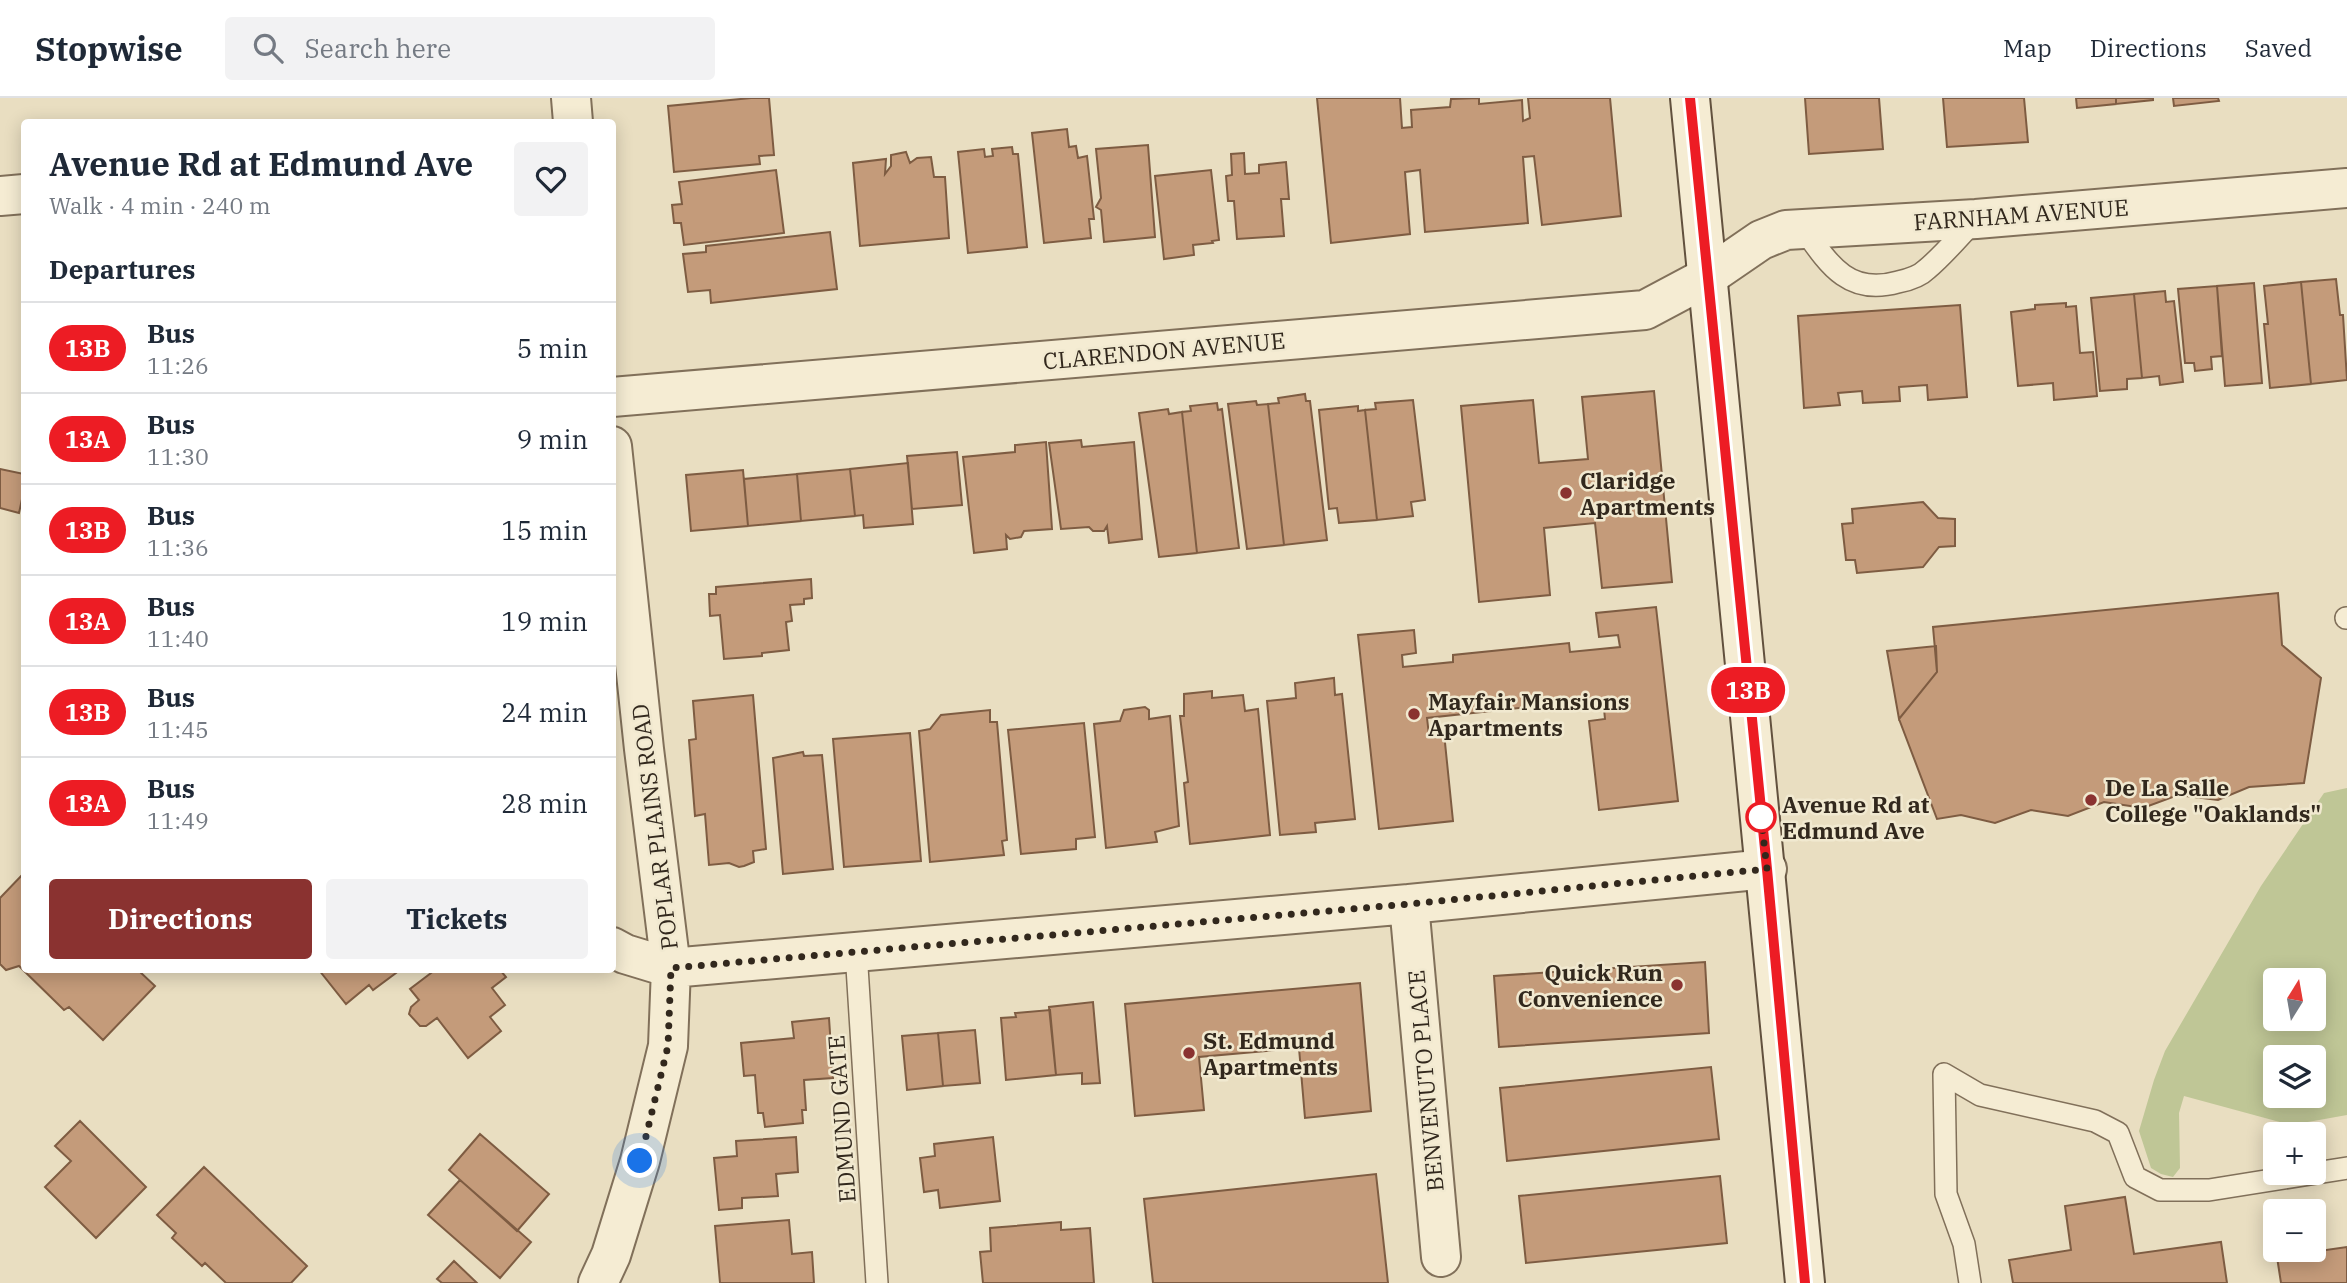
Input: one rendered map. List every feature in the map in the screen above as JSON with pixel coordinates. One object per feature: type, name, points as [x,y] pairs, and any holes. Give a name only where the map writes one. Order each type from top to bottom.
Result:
[{"type":"street","points":[[571,98],[573,119]]},
{"type":"street","points":[[1690,98],[1767,869],[1805,1283]]},
{"type":"street","name":"FARNHAM AVENUE","points":[[1707,277],[1761,240],[1786,230],[1976,219],[2347,188]]},
{"type":"street","points":[[0,196],[21,194]]},
{"type":"street","name":"CLARENDON AVENUE","points":[[616,397],[1631,312],[1645,310],[1707,277]]},
{"type":"street","name":"POPLAR PLAINS ROAD","points":[[598,1283],[611,1255],[640,1161],[668,1046],[671,968],[616,484]]},
{"type":"street","points":[[616,949],[671,968],[1409,904],[1767,869]]},
{"type":"street","name":"BENVENUTO PLACE","points":[[1409,904],[1441,1257]]},
{"type":"lane","points":[[1804,229],[1825,259],[1850,281],[1881,287],[1908,280],[1926,271],[1976,219]]},
{"type":"lane","name":"EDMUND GATE","points":[[856,951],[877,1283]]},
{"type":"lane","points":[[1970,1283],[1964,1244],[1946,1194],[1944,1074],[1980,1095],[2095,1121],[2118,1133],[2135,1177],[2160,1190],[2209,1190],[2347,1168]]},
{"type":"green space","points":[[2347,788],[2347,1115],[2308,1122],[2280,1122],[2184,1096],[2179,1113],[2180,1168],[2173,1177],[2161,1174],[2151,1168],[2139,1131],[2154,1080],[2165,1051],[2261,886],[2324,793]]},
{"type":"building","points":[[769,98],[774,155],[759,156],[760,164],[674,172],[668,106]]},
{"type":"building","points":[[1317,98],[1400,98],[1402,128],[1412,127],[1411,110],[1450,107],[1451,99],[1479,98],[1479,104],[1522,100],[1523,121],[1530,118],[1528,98],[1610,98],[1621,216],[1542,225],[1534,156],[1523,157],[1528,223],[1425,232],[1420,170],[1405,172],[1410,234],[1331,243]]},
{"type":"building","points":[[1805,98],[1879,98],[1883,149],[1809,154]]},
{"type":"building","points":[[1943,98],[2024,98],[2028,142],[1947,147]]},
{"type":"building","points":[[2076,98],[2116,98],[2116,104],[2077,108]]},
{"type":"building","points":[[2116,98],[2153,98],[2153,100],[2116,104]]},
{"type":"building","points":[[2173,98],[2218,98],[2219,101],[2174,106]]},
{"type":"building","points":[[1067,129],[1069,147],[1076,146],[1078,158],[1087,156],[1094,219],[1089,219],[1091,238],[1044,243],[1032,133]]},
{"type":"building","points":[[1148,145],[1155,237],[1104,242],[1101,210],[1096,207],[1101,198],[1096,149]]},
{"type":"building","points":[[1012,147],[1013,154],[1018,154],[1027,247],[968,253],[958,152],[984,149],[985,157],[993,156],[992,149]]},
{"type":"building","points":[[906,152],[910,163],[917,158],[931,157],[934,177],[945,177],[949,238],[860,246],[853,163],[886,159],[885,174],[891,166],[891,155]]},
{"type":"building","points":[[1244,153],[1245,174],[1259,173],[1259,165],[1286,162],[1289,199],[1281,199],[1284,236],[1237,239],[1234,201],[1228,201],[1226,176],[1232,175],[1231,154]]},
{"type":"building","points":[[776,170],[784,233],[684,245],[681,223],[674,223],[672,205],[682,204],[679,182]]},
{"type":"building","points":[[1211,170],[1219,240],[1193,245],[1194,255],[1164,259],[1155,176]]},
{"type":"building","points":[[830,232],[837,289],[711,303],[710,290],[688,292],[683,254],[706,252],[706,246]]},
{"type":"building","points":[[2336,279],[2340,315],[2343,315],[2347,380],[2311,384],[2301,282]]},
{"type":"building","points":[[2301,282],[2311,384],[2270,388],[2264,324],[2268,324],[2264,286]]},
{"type":"building","points":[[2254,283],[2262,383],[2225,386],[2217,286]]},
{"type":"building","points":[[2217,286],[2222,356],[2211,357],[2212,369],[2195,371],[2194,363],[2185,363],[2178,289]]},
{"type":"building","points":[[2165,291],[2166,302],[2174,301],[2183,382],[2160,385],[2159,376],[2142,378],[2134,294]]},
{"type":"building","points":[[2134,294],[2142,378],[2127,379],[2127,389],[2100,391],[2091,298]]},
{"type":"building","points":[[2066,303],[2066,307],[2076,306],[2080,353],[2093,352],[2097,396],[2054,400],[2053,383],[2018,386],[2011,312],[2035,309],[2035,305]]},
{"type":"building","points":[[1960,305],[1967,397],[1928,400],[1927,385],[1899,387],[1900,401],[1863,403],[1862,391],[1838,393],[1840,405],[1804,408],[1798,316]]},
{"type":"building","name":"Claridge Apartments","points":[[1654,391],[1672,582],[1602,588],[1595,523],[1544,528],[1550,595],[1479,602],[1461,406],[1533,400],[1539,463],[1588,459],[1582,397]]},
{"type":"building","points":[[1305,394],[1306,401],[1310,401],[1327,540],[1284,545],[1268,404],[1279,403],[1278,398]]},
{"type":"building","points":[[1413,400],[1425,500],[1411,502],[1413,516],[1377,520],[1365,410],[1376,409],[1375,403]]},
{"type":"building","points":[[1256,401],[1257,405],[1268,404],[1284,545],[1247,549],[1228,404]]},
{"type":"building","points":[[1217,403],[1218,410],[1222,409],[1239,548],[1197,553],[1182,412],[1191,411],[1190,406]]},
{"type":"building","points":[[1358,406],[1358,411],[1365,410],[1377,520],[1339,523],[1337,508],[1329,509],[1319,410]]},
{"type":"building","points":[[1168,409],[1169,414],[1182,412],[1197,553],[1159,557],[1139,413]]},
{"type":"building","points":[[1081,440],[1082,447],[1134,442],[1142,539],[1109,543],[1107,526],[1104,531],[1093,531],[1089,527],[1061,529],[1049,443]]},
{"type":"building","points":[[1046,442],[1052,529],[1024,531],[1021,537],[1010,539],[1006,535],[1007,549],[974,553],[963,457],[1015,452],[1015,445]]},
{"type":"building","points":[[957,452],[962,505],[912,509],[907,456]]},
{"type":"building","points":[[908,463],[913,524],[864,528],[863,515],[855,516],[850,469]]},
{"type":"building","points":[[0,469],[21,473],[19,513],[0,508]]},
{"type":"building","points":[[850,469],[855,516],[801,521],[797,474]]},
{"type":"building","points":[[743,470],[748,526],[691,531],[686,475]]},
{"type":"building","points":[[797,474],[801,521],[748,526],[744,479]]},
{"type":"building","points":[[1923,502],[1938,518],[1955,519],[1955,546],[1939,547],[1923,567],[1857,573],[1855,560],[1846,560],[1842,524],[1853,523],[1852,509]]},
{"type":"building","points":[[811,579],[812,598],[804,599],[804,604],[790,605],[792,621],[786,622],[789,650],[762,653],[762,656],[724,659],[720,615],[710,616],[709,594],[716,594],[716,587]]},
{"type":"building","points":[[2278,593],[2282,645],[2321,678],[2304,783],[2249,787],[2218,800],[2178,795],[2143,808],[2104,802],[2068,816],[2031,810],[1995,823],[1961,815],[1937,819],[1899,719],[1937,672],[1933,627]]},
{"type":"building","name":"Mayfair Mansions Apartments","points":[[1656,607],[1678,801],[1599,810],[1589,721],[1605,719],[1603,699],[1427,718],[1429,735],[1444,733],[1453,821],[1379,829],[1358,635],[1414,630],[1416,653],[1402,655],[1403,667],[1453,662],[1453,655],[1569,643],[1570,652],[1620,647],[1618,635],[1599,637],[1596,613]]},
{"type":"building","points":[[1936,646],[1937,672],[1899,719],[1887,651]]},
{"type":"building","points":[[1334,678],[1335,695],[1342,694],[1355,819],[1315,823],[1316,832],[1280,835],[1267,701],[1296,698],[1295,683]]},
{"type":"building","points":[[1212,691],[1212,698],[1243,695],[1245,711],[1258,709],[1270,835],[1190,844],[1184,783],[1188,782],[1180,716],[1184,716],[1184,694]]},
{"type":"building","points":[[753,695],[766,849],[753,851],[754,862],[744,866],[729,863],[709,865],[705,814],[695,816],[689,740],[696,739],[693,701]]},
{"type":"building","points":[[1145,707],[1149,710],[1149,719],[1170,716],[1179,826],[1155,832],[1157,842],[1106,848],[1094,724],[1120,721],[1124,710]]},
{"type":"building","points":[[990,710],[990,722],[997,722],[1007,840],[1002,841],[1004,855],[930,862],[919,731],[930,729],[941,715]]},
{"type":"building","points":[[1084,723],[1095,837],[1076,839],[1076,849],[1021,854],[1008,730]]},
{"type":"building","points":[[910,733],[921,861],[844,867],[833,739]]},
{"type":"building","points":[[803,752],[804,756],[822,755],[833,869],[783,874],[773,758]]},
{"type":"building","points":[[21,876],[21,968],[19,966],[6,970],[0,964],[0,898]]},
{"type":"building","points":[[1705,962],[1709,1033],[1499,1047],[1494,976]]},
{"type":"building","points":[[26,973],[141,973],[155,986],[103,1040],[69,1007],[64,1010]]},
{"type":"building","points":[[321,973],[396,973],[373,990],[369,985],[346,1004]]},
{"type":"building","points":[[431,973],[503,973],[506,977],[492,988],[505,1005],[490,1017],[501,1031],[468,1058],[437,1018],[426,1026],[420,1026],[409,1014],[411,1007],[419,1000],[410,989]]},
{"type":"building","name":"St. Edmund Apartments","points":[[1360,983],[1371,1111],[1305,1118],[1299,1048],[1199,1057],[1204,1110],[1135,1116],[1125,1004]]},
{"type":"building","points":[[1093,1002],[1100,1083],[1082,1084],[1082,1073],[1056,1075],[1049,1007]]},
{"type":"building","points":[[1050,1010],[1056,1075],[1006,1080],[1001,1018],[1016,1017],[1015,1013]]},
{"type":"building","points":[[829,1018],[833,1078],[804,1080],[806,1110],[802,1110],[803,1123],[765,1127],[763,1113],[758,1113],[755,1075],[744,1076],[741,1043],[794,1038],[792,1022]]},
{"type":"building","points":[[975,1030],[980,1083],[943,1086],[938,1033]]},
{"type":"building","points":[[938,1033],[943,1086],[907,1090],[902,1036]]},
{"type":"building","points":[[1711,1067],[1719,1139],[1507,1161],[1500,1088]]},
{"type":"building","points":[[80,1121],[146,1187],[96,1238],[45,1187],[71,1161],[55,1146]]},
{"type":"building","points":[[480,1134],[549,1194],[517,1231],[449,1170]]},
{"type":"building","points":[[796,1137],[798,1172],[776,1174],[778,1196],[742,1198],[742,1208],[719,1210],[714,1158],[737,1156],[736,1141]]},
{"type":"building","points":[[993,1137],[1000,1201],[940,1208],[938,1190],[924,1192],[920,1158],[935,1156],[934,1144]]},
{"type":"building","points":[[204,1167],[307,1266],[291,1283],[226,1283],[205,1263],[202,1266],[172,1238],[176,1233],[157,1215]]},
{"type":"building","points":[[1376,1174],[1388,1283],[1153,1283],[1144,1199]]},
{"type":"building","points":[[1720,1176],[1727,1243],[1526,1263],[1519,1196]]},
{"type":"building","points":[[460,1180],[531,1242],[500,1278],[428,1215]]},
{"type":"building","points":[[2125,1197],[2134,1254],[2221,1242],[2227,1283],[2013,1283],[2009,1260],[2071,1250],[2065,1206]]},
{"type":"building","points":[[789,1220],[792,1254],[812,1252],[814,1283],[720,1283],[715,1226]]},
{"type":"building","points":[[1061,1222],[1061,1230],[1090,1228],[1094,1283],[983,1283],[980,1252],[991,1251],[990,1228]]},
{"type":"building","points":[[2347,1247],[2347,1283],[2281,1283],[2278,1262],[2326,1262],[2326,1250]]},
{"type":"building","points":[[454,1261],[477,1283],[442,1283],[437,1279]]},
{"type":"bus line","name":"13B","points":[[1690,98],[1767,869],[1805,1283]]},
{"type":"place","name":"Claridge Apartments","points":[[1566,493]]},
{"type":"place","name":"Mayfair Mansions Apartments","points":[[1414,714]]},
{"type":"place","name":"De La Salle College \"Oaklands\"","points":[[2091,800]]},
{"type":"place","name":"Avenue Rd at Edmund Ave","points":[[1761,817]]},
{"type":"place","name":"Quick Run Convenience","points":[[1677,985]]},
{"type":"place","name":"St. Edmund Apartments","points":[[1189,1053]]},
{"type":"route","points":[[640,1161],[668,1046],[671,968],[1409,904],[1767,869],[1761,817]]}]
